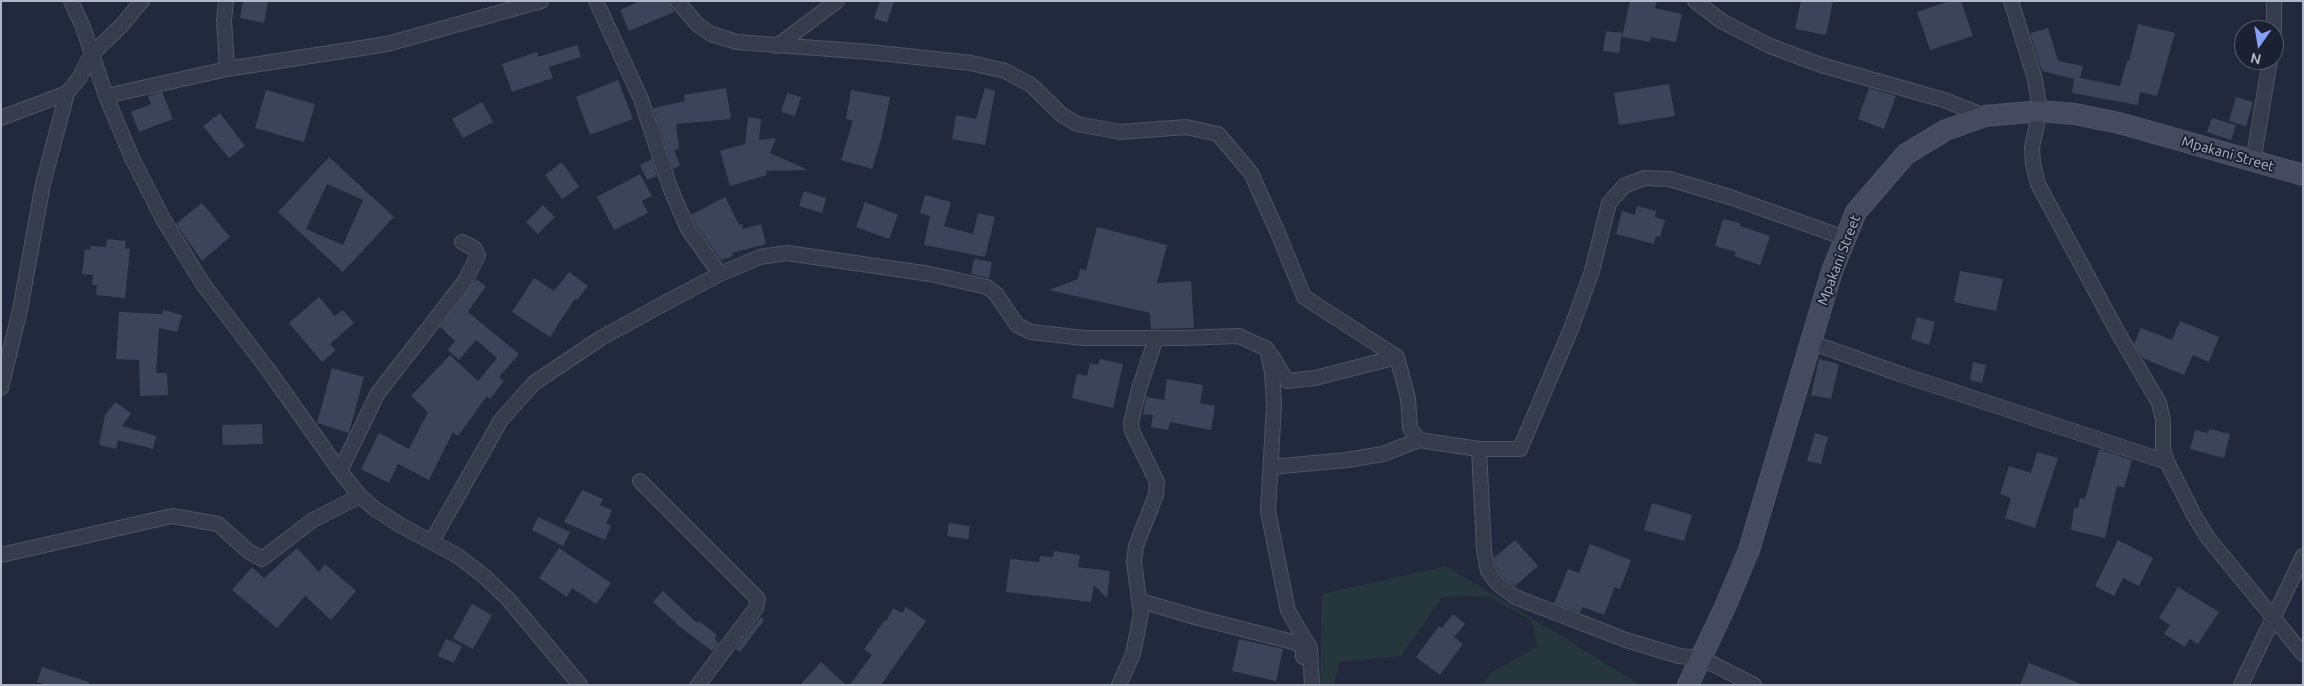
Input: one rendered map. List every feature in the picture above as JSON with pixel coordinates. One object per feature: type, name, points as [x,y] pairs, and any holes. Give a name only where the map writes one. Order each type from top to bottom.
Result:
[{"type":"street","points":[[71,1],[83,27],[106,96],[132,158],[163,219],[203,284],[269,371],[340,471],[360,496],[400,525],[458,556],[508,599],[580,685]]},
{"type":"street","points":[[1,388],[8,334],[20,310],[44,184],[67,93],[80,77],[91,55],[122,25],[142,1]]},
{"type":"street","points":[[226,1],[224,20],[227,69]]},
{"type":"street","points":[[106,96],[227,69],[387,44],[541,1]]},
{"type":"street","points":[[596,1],[641,99],[671,190],[688,229],[720,274]]},
{"type":"street","points":[[677,1],[698,25],[711,34],[737,42],[870,52],[971,63],[1005,71],[1031,85],[1062,115],[1077,124],[1120,132],[1186,127],[1218,134],[1251,173],[1304,297],[1397,357],[1408,398],[1410,428],[1419,440]]},
{"type":"street","points":[[776,46],[837,1]]},
{"type":"street","points":[[1695,1],[1724,22],[1770,46],[1821,65],[1944,100],[1985,116]]},
{"type":"street","points":[[2011,1],[2035,79],[2040,112],[2032,146],[2033,164],[2038,184],[2117,331],[2159,403],[2163,420],[2163,449],[2182,495],[2208,538],[2274,616],[2303,654]]},
{"type":"street","points":[[2274,1],[2274,20]]},
{"type":"street","points":[[2253,162],[2268,70]]},
{"type":"street","points":[[1,118],[67,93]]},
{"type":"street","name":"Mpakani Street","points":[[1688,685],[1749,550],[1769,488],[1810,342],[1832,271],[1845,238],[1856,212],[1906,154],[1946,130],[1985,116],[2040,112],[2075,114],[2119,123],[2253,162],[2303,174]]},
{"type":"street","points":[[1271,467],[1347,460],[1383,454],[1419,440],[1479,449],[1520,449],[1571,329],[1592,271],[1609,203],[1624,186],[1644,178],[1669,179],[1730,197],[1845,238]]},
{"type":"street","points":[[340,471],[378,392],[465,280],[478,255],[474,248],[462,242]]},
{"type":"street","points":[[432,541],[502,420],[534,383],[601,338],[720,274],[760,257],[787,253],[921,273],[987,287],[996,294],[1017,326],[1031,332],[1084,338],[1239,336],[1267,349],[1287,381],[1315,378],[1397,357]]},
{"type":"street","points":[[1119,685],[1133,654],[1139,631],[1141,600],[1134,562],[1136,546],[1156,495],[1157,482],[1132,431],[1131,423],[1139,389],[1156,338]]},
{"type":"street","points":[[1810,342],[1912,378],[2167,462]]},
{"type":"street","points":[[1267,349],[1273,378],[1274,405],[1268,511],[1288,612],[1310,648],[1312,685]]},
{"type":"street","points":[[1479,449],[1484,550],[1488,571],[1498,584],[1515,596],[1626,640],[1679,656],[1701,658],[1754,685]]},
{"type":"street","points":[[640,481],[758,598],[756,608],[698,685]]},
{"type":"street","points":[[1,555],[172,516],[218,524],[248,551],[262,559],[313,520],[360,496]]},
{"type":"street","points":[[2242,685],[2303,556]]},
{"type":"street","points":[[1141,600],[1194,617],[1245,629],[1303,646],[1304,685]]},
{"type":"shaded area","points":[[1446,566],[1640,685],[1482,685],[1492,672],[1537,647],[1532,621],[1489,597],[1469,596],[1442,597],[1401,656],[1339,662],[1334,685],[1320,685],[1322,594]]},
{"type":"building","points":[[243,1],[268,1],[264,23],[240,18]]},
{"type":"building","points":[[640,1],[668,1],[674,12],[629,31],[620,10]]},
{"type":"building","points":[[880,1],[894,1],[887,23],[874,18]]},
{"type":"building","points":[[1630,1],[1657,1],[1655,8],[1682,14],[1676,42],[1651,37],[1650,42],[1622,37]]},
{"type":"building","points":[[1801,1],[1833,1],[1826,35],[1795,29]]},
{"type":"building","points":[[1949,1],[1961,1],[1973,36],[1930,50],[1917,12]]},
{"type":"building","points":[[2138,24],[2175,33],[2157,96],[2140,92],[2138,105],[2072,93],[2074,79],[2042,71],[2030,33],[2048,28],[2058,61],[2083,66],[2080,78],[2120,86],[2127,61],[2129,61]]},
{"type":"building","points":[[1606,31],[1622,33],[1619,53],[1603,51]]},
{"type":"building","points":[[577,45],[581,57],[549,67],[553,78],[512,92],[502,64],[537,52],[538,57]]},
{"type":"building","points":[[618,80],[633,119],[590,135],[576,97]]},
{"type":"building","points":[[1669,84],[1675,116],[1619,125],[1614,93]]},
{"type":"building","points":[[726,88],[731,119],[676,124],[679,149],[674,150],[680,166],[673,169],[653,108],[685,101],[684,95]]},
{"type":"building","points":[[985,88],[995,91],[985,145],[952,139],[956,115],[976,119]]},
{"type":"building","points":[[1869,88],[1896,96],[1884,129],[1858,119]]},
{"type":"building","points":[[266,90],[315,104],[304,142],[255,128]]},
{"type":"building","points":[[851,90],[890,97],[882,136],[872,169],[841,160],[853,121],[846,119]]},
{"type":"building","points":[[162,92],[173,119],[139,132],[131,112],[151,104],[148,96]]},
{"type":"building","points":[[787,93],[801,97],[795,116],[781,112]]},
{"type":"building","points":[[2236,97],[2253,102],[2246,126],[2229,121]]},
{"type":"building","points":[[482,102],[493,122],[463,138],[452,119]]},
{"type":"building","points":[[220,113],[245,146],[229,158],[203,126]]},
{"type":"building","points":[[748,117],[761,119],[759,140],[776,138],[770,153],[808,170],[766,171],[767,175],[730,186],[720,151],[745,144]]},
{"type":"building","points":[[2212,118],[2236,125],[2231,140],[2207,132]]},
{"type":"building","points":[[329,157],[394,217],[343,272],[278,212]],"holes":[[[327,184],[363,200],[343,245],[306,229]]]},
{"type":"building","points":[[652,159],[657,176],[647,180],[640,165]]},
{"type":"building","points":[[562,162],[579,187],[562,199],[545,175]]},
{"type":"building","points":[[640,174],[652,196],[642,201],[648,213],[614,230],[597,197]]},
{"type":"building","points":[[804,191],[826,198],[822,213],[799,206]]},
{"type":"building","points":[[925,195],[951,202],[944,226],[973,234],[978,213],[995,217],[985,257],[924,245],[930,216],[920,213]]},
{"type":"building","points":[[725,197],[739,225],[742,224],[743,229],[761,224],[766,244],[732,253],[733,256],[721,260],[691,215]]},
{"type":"building","points":[[865,202],[898,215],[889,239],[856,227]]},
{"type":"building","points":[[202,203],[230,237],[202,261],[176,224]]},
{"type":"building","points":[[543,205],[555,217],[538,234],[526,222]]},
{"type":"building","points":[[1637,206],[1656,211],[1655,217],[1665,220],[1660,237],[1656,236],[1654,244],[1616,234],[1622,211],[1635,215]]},
{"type":"building","points":[[1723,219],[1740,223],[1740,226],[1770,236],[1760,265],[1734,256],[1736,252],[1715,246]]},
{"type":"building","points":[[1097,227],[1167,245],[1157,283],[1191,281],[1194,328],[1151,329],[1150,313],[1049,290],[1078,279],[1080,269],[1086,270]]},
{"type":"building","points":[[107,239],[126,241],[125,248],[130,249],[125,298],[96,295],[97,285],[92,285],[93,275],[82,274],[85,249],[90,250],[90,246],[106,247]]},
{"type":"building","points":[[974,259],[992,262],[989,278],[971,274]]},
{"type":"building","points":[[1960,271],[2003,279],[1996,311],[1954,302]]},
{"type":"building","points":[[569,272],[588,286],[577,300],[575,299],[550,337],[512,312],[534,278],[554,291]]},
{"type":"building","points":[[476,279],[486,286],[468,312],[519,354],[499,377],[504,381],[490,399],[487,396],[458,436],[453,432],[429,480],[398,464],[389,483],[361,469],[379,433],[409,449],[428,412],[411,396],[450,355],[478,381],[497,358],[476,340],[459,360],[448,350],[455,341],[440,327]]},
{"type":"building","points":[[319,297],[335,316],[343,310],[354,323],[330,344],[336,350],[322,362],[289,323]]},
{"type":"building","points":[[163,310],[182,315],[177,332],[159,328],[156,373],[167,373],[168,395],[140,396],[139,360],[116,359],[119,312],[162,314]]},
{"type":"building","points":[[1917,317],[1935,322],[1929,345],[1911,339]]},
{"type":"building","points":[[2180,321],[2219,337],[2209,362],[2193,355],[2184,375],[2143,358],[2134,344],[2141,328],[2172,340]]},
{"type":"building","points":[[1100,359],[1123,364],[1113,408],[1072,398],[1077,374],[1087,376],[1090,363],[1098,365]]},
{"type":"building","points":[[1819,359],[1839,364],[1831,399],[1811,395]]},
{"type":"building","points":[[1973,362],[1986,365],[1982,383],[1970,380]]},
{"type":"building","points":[[332,368],[364,377],[349,433],[317,423]]},
{"type":"building","points":[[1167,379],[1203,385],[1200,403],[1215,406],[1211,430],[1170,422],[1168,430],[1151,427],[1153,415],[1143,414],[1146,397],[1164,400]]},
{"type":"building","points":[[115,402],[131,413],[122,426],[156,436],[153,449],[118,440],[116,449],[99,445],[105,415]]},
{"type":"building","points":[[262,424],[263,444],[223,445],[222,425]]},
{"type":"building","points":[[2209,429],[2230,434],[2224,458],[2190,449],[2195,430],[2208,433]]},
{"type":"building","points":[[1815,433],[1828,437],[1821,464],[1807,461]]},
{"type":"building","points":[[2099,449],[2132,460],[2124,488],[2117,486],[2105,538],[2071,530],[2074,507],[2078,508],[2080,498],[2085,499]]},
{"type":"building","points":[[2037,452],[2058,458],[2035,528],[2005,518],[2011,498],[2000,494],[2009,466],[2031,473]]},
{"type":"building","points":[[582,490],[603,499],[600,505],[612,510],[606,524],[611,525],[605,540],[564,522]]},
{"type":"building","points":[[1652,503],[1692,515],[1684,541],[1644,530]]},
{"type":"building","points":[[538,517],[570,532],[563,546],[532,530]]},
{"type":"building","points":[[949,523],[970,526],[968,539],[947,536]]},
{"type":"building","points":[[1515,540],[1538,566],[1515,586],[1504,578],[1496,567],[1494,558]]},
{"type":"building","points":[[2118,540],[2153,558],[2139,586],[2123,578],[2114,596],[2095,586]]},
{"type":"building","points":[[1590,544],[1631,560],[1620,589],[1615,587],[1604,615],[1582,607],[1580,613],[1554,603],[1568,569],[1579,573]]},
{"type":"building","points":[[297,548],[319,572],[325,564],[356,591],[331,620],[305,596],[277,628],[232,590],[252,567],[264,578]]},
{"type":"building","points":[[559,548],[611,583],[596,604],[572,588],[567,597],[539,578]]},
{"type":"building","points":[[1054,551],[1080,555],[1078,567],[1110,571],[1107,598],[1094,585],[1091,602],[1006,592],[1010,559],[1039,562],[1040,556],[1053,557]]},
{"type":"building","points":[[2178,587],[2219,612],[2198,644],[2190,639],[2185,647],[2164,634],[2170,625],[2159,618]]},
{"type":"building","points":[[663,591],[697,623],[699,621],[717,635],[715,639],[719,643],[712,651],[679,626],[653,602]]},
{"type":"building","points":[[472,604],[492,615],[473,649],[453,638]]},
{"type":"building","points":[[906,607],[926,621],[881,685],[850,685],[872,655],[864,649],[884,621],[886,622],[893,608],[902,613]]},
{"type":"building","points":[[1453,614],[1465,624],[1454,637],[1463,644],[1440,675],[1416,657],[1439,626],[1442,628]]},
{"type":"building","points":[[761,617],[764,620],[740,652],[736,649]]},
{"type":"building","points":[[446,639],[462,646],[454,663],[438,656]]},
{"type":"building","points":[[1239,639],[1283,649],[1276,681],[1232,671]]},
{"type":"building","points":[[821,662],[846,685],[800,685]]},
{"type":"building","points":[[2029,663],[2081,684],[2081,685],[2020,685]]},
{"type":"building","points":[[42,667],[89,682],[88,685],[47,685],[37,682]]}]
